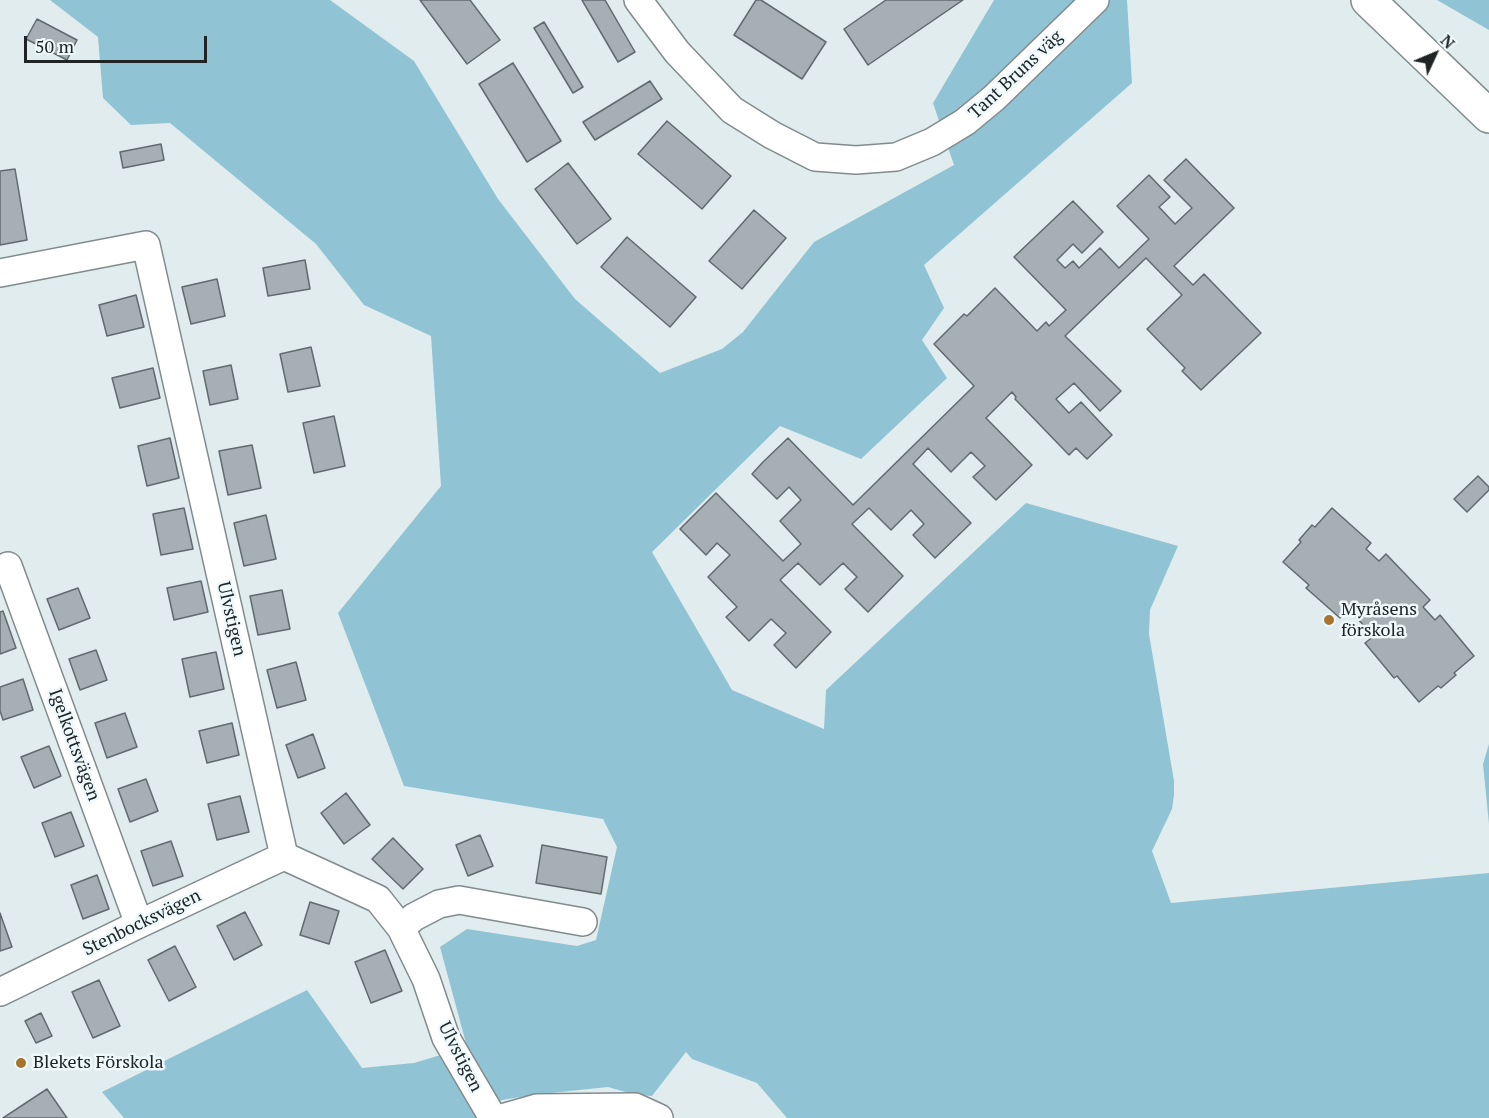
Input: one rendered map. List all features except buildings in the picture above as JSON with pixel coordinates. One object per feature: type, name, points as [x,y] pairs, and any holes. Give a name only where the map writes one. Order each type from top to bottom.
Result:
[{"type":"street","name":"Tant Bruns väg","points":[[638,0],[677,52],[732,110],[772,135],[815,157],[856,160],[896,157],[932,142],[965,122],[994,98],[1095,0]]},
{"type":"street","points":[[1368,0],[1489,116]]},
{"type":"street","name":"Ulvstigen","points":[[0,273],[146,245],[284,856],[378,900],[401,928],[426,979],[446,1038],[493,1118]]},
{"type":"street","name":"Igelkottsvägen","points":[[8,566],[139,924]]},
{"type":"street","name":"Stenbocksvägen","points":[[0,992],[284,856]]},
{"type":"street","points":[[401,928],[414,917],[439,904],[459,900],[583,922]]},
{"type":"street","points":[[502,1118],[537,1108],[635,1107],[659,1118]]},
{"type":"shaded area","points":[[50,0],[330,0],[414,61],[498,199],[575,299],[660,373],[722,349],[743,332],[814,242],[954,165],[933,103],[994,0],[1127,0],[1132,83],[924,265],[944,308],[922,340],[947,378],[861,459],[780,426],[652,552],[732,690],[824,729],[826,690],[1026,503],[1178,546],[1150,610],[1149,634],[1174,781],[1172,809],[1152,851],[1171,903],[1489,873],[1489,1118],[787,1118],[757,1083],[692,1059],[686,1052],[652,1096],[636,1095],[608,1087],[532,1095],[502,1100],[476,1115],[477,1118],[124,1118],[102,1092],[307,990],[362,1068],[414,1063],[467,1047],[440,947],[467,929],[577,946],[596,940],[617,847],[603,819],[404,786],[338,613],[441,486],[431,336],[364,305],[316,244],[170,123],[131,125],[103,98],[98,37]]},
{"type":"shaded area","points":[[1437,0],[1489,0],[1489,30]]},
{"type":"shaded area","points":[[1489,744],[1489,824],[1483,764]]},
{"type":"place","name":"Myråsens förskola","points":[[1329,620]]},
{"type":"place","name":"Blekets Förskola","points":[[21,1063]]}]
